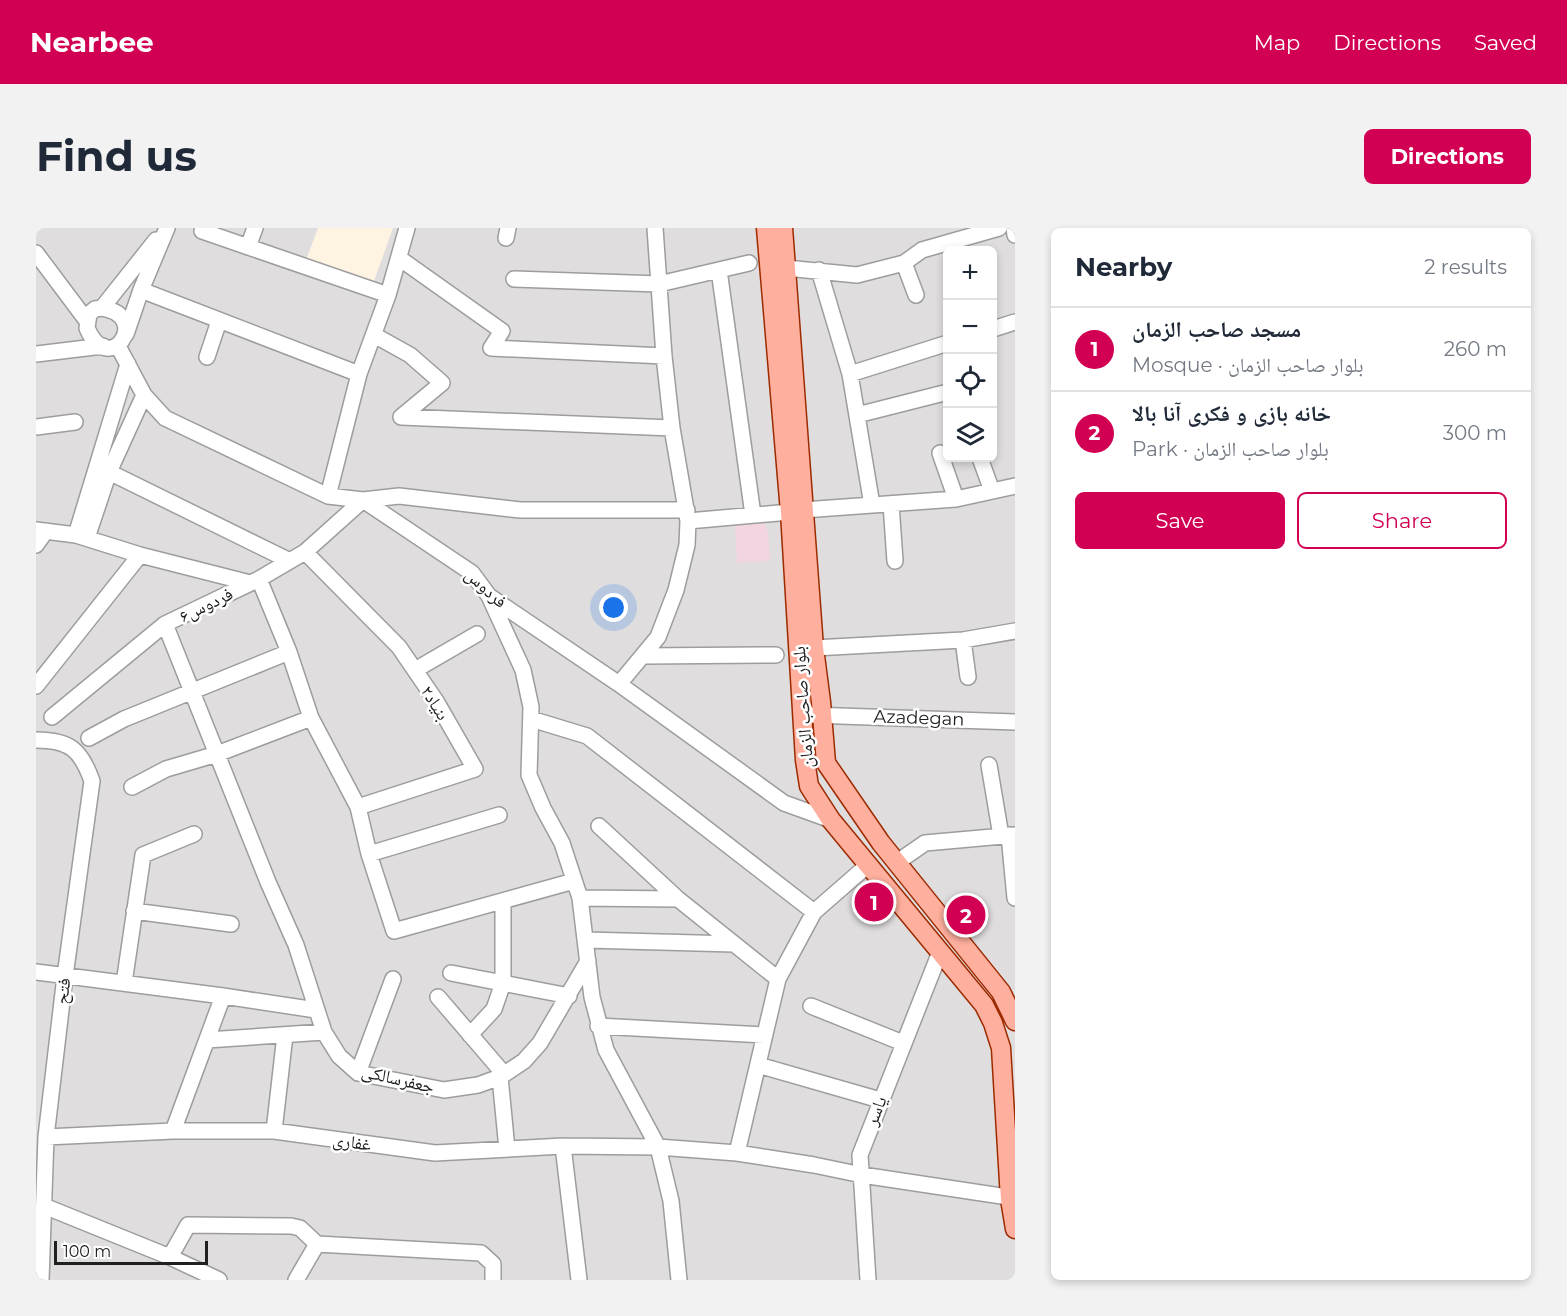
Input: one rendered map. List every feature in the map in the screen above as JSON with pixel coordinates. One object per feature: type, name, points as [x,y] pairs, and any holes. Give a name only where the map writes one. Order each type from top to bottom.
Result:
[{"type":"main road","name":"بلوار صاحب الزمان","points":[[766,228],[826,763],[896,863],[1001,992],[1015,1021]]},
{"type":"main road","name":"بلوار صاحب الزمان","points":[[783,228],[797,511],[803,715],[809,786],[831,820],[984,1005],[993,1023],[1001,1048],[1015,1229]]},
{"type":"street","points":[[116,342],[141,290],[166,228]]},
{"type":"street","points":[[116,342],[90,334],[95,313],[124,283],[166,228]]},
{"type":"street","points":[[248,247],[255,228]]},
{"type":"street","points":[[328,496],[359,374],[388,295],[408,228]]},
{"type":"street","points":[[620,684],[658,637],[676,590],[687,546],[687,516],[672,428],[664,356],[655,228]]},
{"type":"street","points":[[786,268],[857,275],[904,263],[922,250],[999,228]]},
{"type":"street","points":[[1014,228],[1015,235]]},
{"type":"street","points":[[202,231],[388,295]]},
{"type":"street","points":[[36,253],[57,281],[95,313]]},
{"type":"street","points":[[399,258],[502,331],[491,348],[664,356]]},
{"type":"street","points":[[514,279],[659,284],[749,263]]},
{"type":"street","points":[[904,263],[916,295]]},
{"type":"street","points":[[719,270],[753,515]]},
{"type":"street","points":[[819,270],[850,374],[872,505]]},
{"type":"street","points":[[141,290],[359,374]]},
{"type":"street","points":[[95,313],[109,309],[119,316],[125,327],[116,342]]},
{"type":"street","points":[[207,357],[219,321]]},
{"type":"street","points":[[997,328],[1015,322]]},
{"type":"street","points":[[374,335],[410,355],[442,383],[401,417],[672,428]]},
{"type":"street","points":[[36,354],[116,342]]},
{"type":"street","name":"فردوس","points":[[116,342],[144,395],[165,418],[328,496],[363,500],[472,573],[489,596],[620,684],[784,803],[831,820]]},
{"type":"street","points":[[850,374],[943,345]]},
{"type":"street","points":[[81,537],[128,364]]},
{"type":"street","points":[[857,416],[943,393]]},
{"type":"street","points":[[81,537],[144,395]]},
{"type":"street","points":[[36,427],[75,422]]},
{"type":"street","points":[[940,453],[956,499]]},
{"type":"street","points":[[981,462],[992,491]]},
{"type":"street","points":[[110,472],[290,561]]},
{"type":"street","points":[[363,500],[399,496],[520,510],[687,516],[753,515],[956,499],[1015,486]]},
{"type":"street","name":"فردوس۶","points":[[52,717],[165,624],[255,581],[305,552],[363,500]]},
{"type":"street","points":[[891,504],[895,561]]},
{"type":"street","points":[[36,545],[41,531],[81,537],[141,555],[255,581],[289,652],[311,718],[358,807],[369,854],[394,931],[574,881]]},
{"type":"street","name":"بنیاد۲","points":[[305,552],[399,647],[436,701],[475,769],[358,807]]},
{"type":"street","points":[[36,686],[141,555]]},
{"type":"street","points":[[489,596],[523,670],[531,707],[529,775],[561,843],[580,898],[598,1026],[606,1050],[658,1147],[671,1201],[679,1280]]},
{"type":"street","name":"جعفرسالکی","points":[[165,624],[268,882],[296,945],[324,1032],[339,1056],[358,1073],[444,1090],[478,1085],[502,1076],[524,1061],[540,1043],[588,961]]},
{"type":"street","points":[[814,648],[963,640],[1015,631]]},
{"type":"street","points":[[415,670],[477,634]]},
{"type":"street","points":[[963,640],[968,677]]},
{"type":"street","points":[[89,738],[124,719],[289,652]]},
{"type":"street","points":[[643,656],[776,655]]},
{"type":"street","name":"Azadegan","points":[[803,715],[1015,722]]},
{"type":"street","points":[[132,787],[166,770],[217,754],[311,718]]},
{"type":"street","points":[[531,719],[587,736],[814,912]]},
{"type":"street","name":"فتح","points":[[36,740],[71,746],[84,760],[92,781],[46,1137],[41,1280]]},
{"type":"street","points":[[989,765],[1008,836],[1015,897]]},
{"type":"street","points":[[369,854],[499,815]]},
{"type":"street","points":[[599,826],[678,899],[778,979]]},
{"type":"street","points":[[124,983],[143,855],[194,834]]},
{"type":"street","points":[[896,863],[925,843],[1008,836]]},
{"type":"street","points":[[737,1153],[778,979],[814,912],[868,864]]},
{"type":"street","points":[[580,898],[678,899]]},
{"type":"street","points":[[470,1035],[494,1009],[503,982],[503,901]]},
{"type":"street","points":[[134,911],[231,924]]},
{"type":"street","points":[[585,940],[734,944]]},
{"type":"street","name":"یاسر","points":[[868,1280],[860,1155],[939,952]]},
{"type":"street","points":[[36,972],[316,1010]]},
{"type":"street","points":[[451,973],[569,996]]},
{"type":"street","points":[[358,1073],[393,979]]},
{"type":"street","points":[[173,1131],[223,996]]},
{"type":"street","points":[[438,997],[502,1076],[507,1149]]},
{"type":"street","points":[[811,1006],[903,1043]]},
{"type":"street","points":[[598,1026],[765,1035]]},
{"type":"street","points":[[207,1040],[324,1032]]},
{"type":"street","points":[[274,1131],[285,1035]]},
{"type":"street","points":[[758,1065],[880,1100]]},
{"type":"street","name":"غفاری","points":[[46,1137],[173,1131],[274,1131],[435,1153],[563,1146],[658,1147],[737,1153],[1012,1199]]},
{"type":"street","points":[[563,1146],[579,1280]]},
{"type":"street","points":[[44,1206],[170,1257],[219,1280]]},
{"type":"street","points":[[170,1257],[189,1226],[291,1226],[300,1228],[317,1244],[481,1253],[493,1264],[493,1280]]},
{"type":"street","points":[[296,1280],[317,1244]]},
{"type":"shaded area","points":[[36,228],[1015,228],[1015,1280],[36,1280]]},
{"type":"shaded area","points":[[318,228],[393,228],[373,284],[306,260]]},
{"type":"shaded area","points":[[763,522],[768,531],[770,561],[737,563],[735,523]]},
{"type":"place","name":"مسجد صاحب الزمان","points":[[874,902]]},
{"type":"place","name":"خانه بازی و فکری آنا بالا","points":[[966,915]]}]
